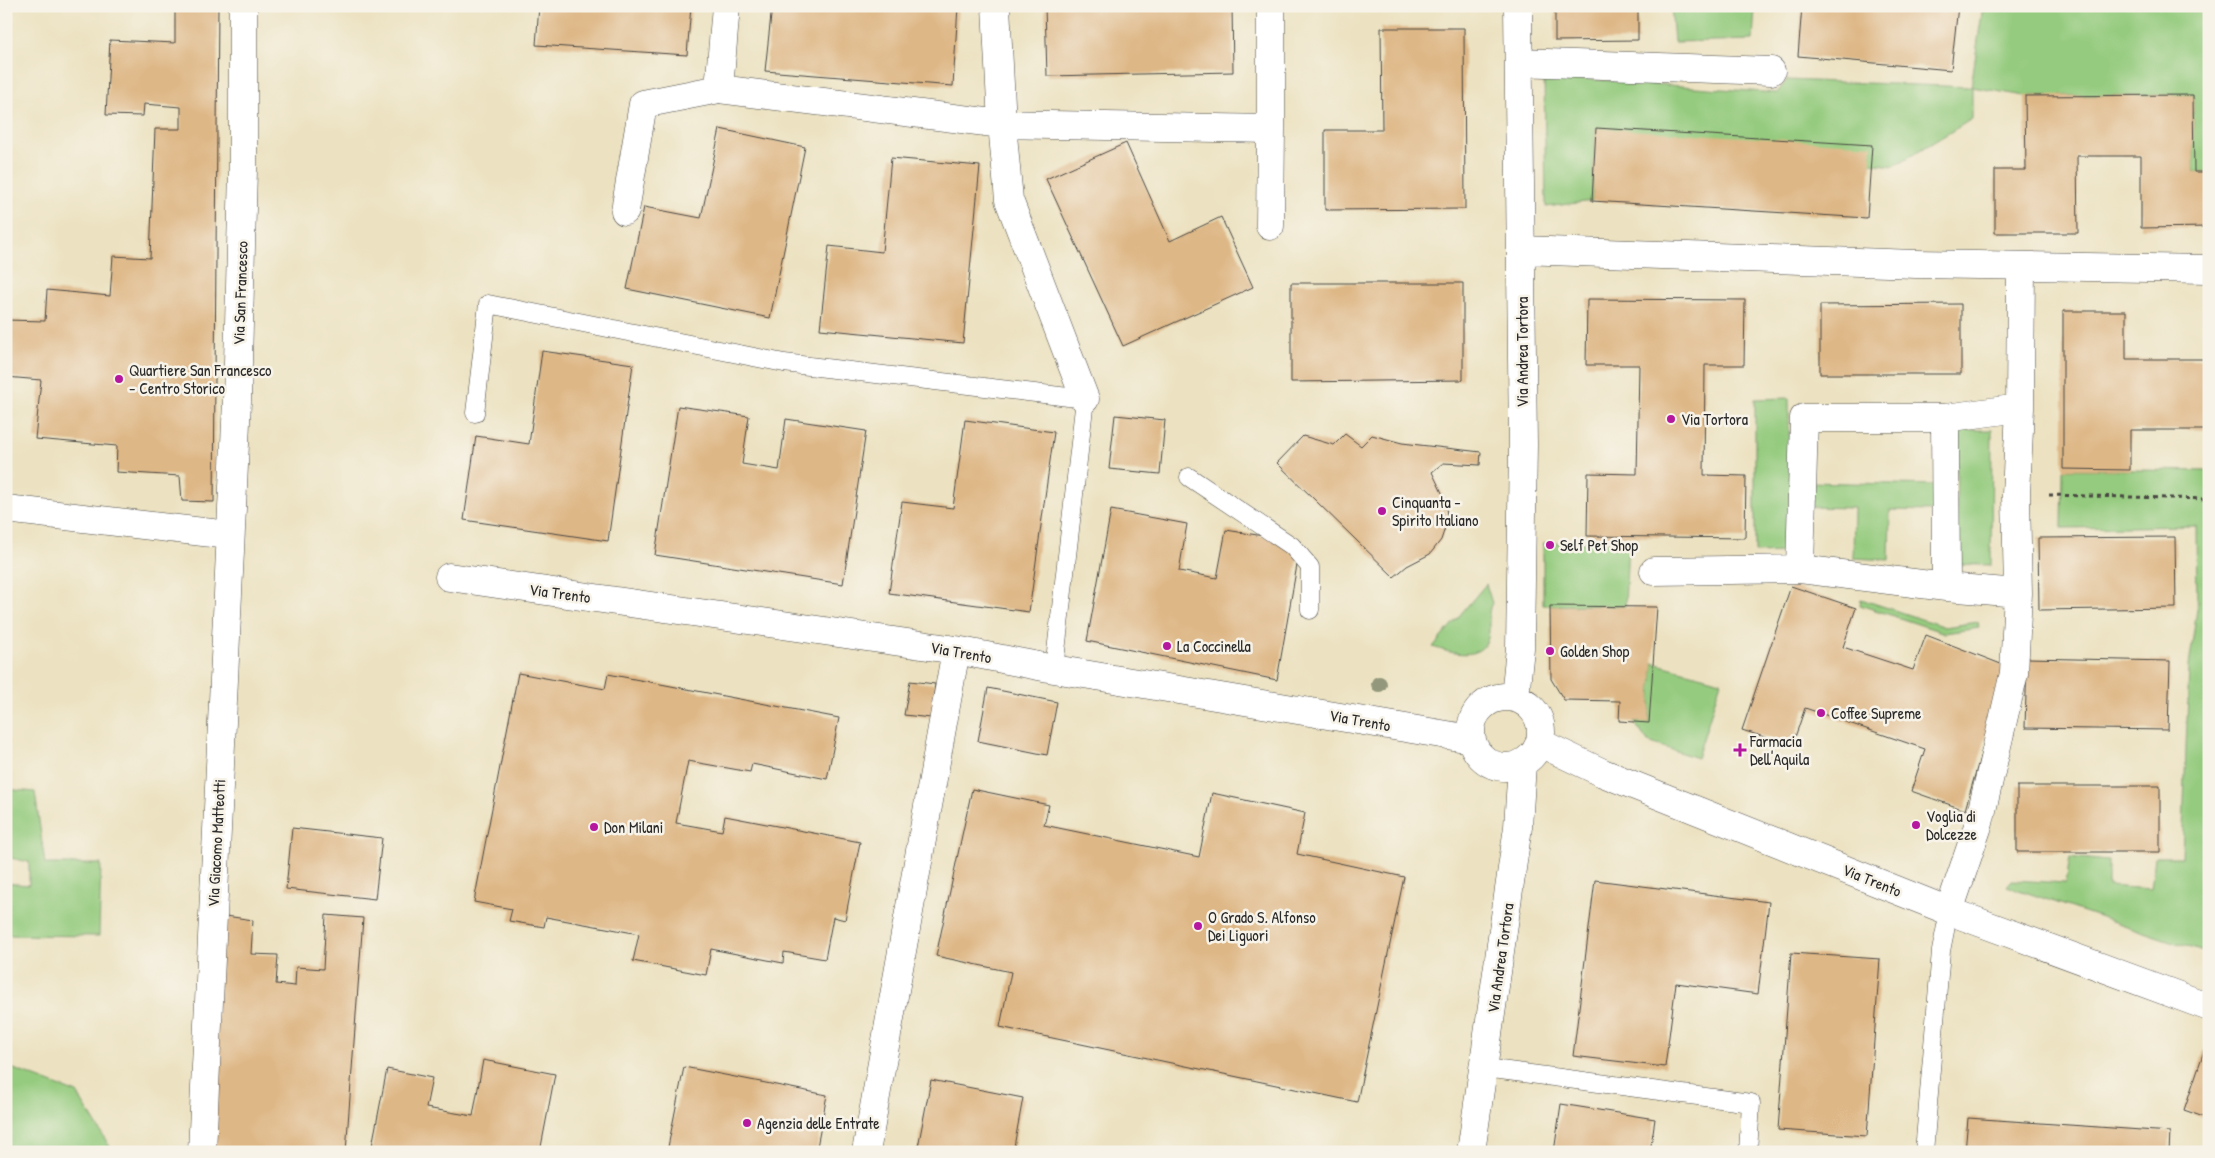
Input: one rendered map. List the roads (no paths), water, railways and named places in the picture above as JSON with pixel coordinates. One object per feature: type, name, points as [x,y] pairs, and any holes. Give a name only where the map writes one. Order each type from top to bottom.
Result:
[{"type":"street","name":"Via San Francesco","points":[[230,534],[237,401],[244,170],[243,6]]},
{"type":"street","points":[[719,88],[726,6]]},
{"type":"street","points":[[996,6],[1002,124],[1009,200],[1086,399]]},
{"type":"street","points":[[1270,226],[1271,6]]},
{"type":"street","name":"Via Andrea Tortora","points":[[1514,697],[1520,648],[1521,540],[1521,250],[1518,6]]},
{"type":"street","points":[[1519,62],[1771,70]]},
{"type":"street","points":[[625,211],[643,104],[719,88],[1002,124],[1271,129]]},
{"type":"street","points":[[1521,250],[1916,264],[2209,269]]},
{"type":"street","points":[[1949,911],[1979,823],[2014,673],[2018,593],[2016,495],[2020,408],[2021,266]]},
{"type":"street","points":[[1800,569],[1804,418],[1945,418],[2020,408]]},
{"type":"street","points":[[1945,418],[1946,587]]},
{"type":"street","points":[[6,509],[230,534]]},
{"type":"street","name":"Via Giacomo Matteotti","points":[[202,1152],[230,534]]},
{"type":"street","points":[[1654,570],[1800,569],[1946,587],[2018,593]]},
{"type":"street","name":"Via Trento","points":[[449,577],[956,650],[1054,669],[1471,739]]},
{"type":"street","points":[[866,1152],[956,650]]},
{"type":"street","points":[[1514,697],[1525,702],[1534,710],[1540,720],[1542,731],[1540,743],[1530,758],[1522,764],[1511,767],[1490,764],[1481,758],[1471,739],[1471,727],[1474,716],[1482,706],[1492,700],[1514,697]]},
{"type":"street","name":"Via Trento","points":[[1540,743],[1603,773],[1949,911],[2209,1007]]},
{"type":"street","name":"Via Andrea Tortora","points":[[1472,1152],[1518,827],[1522,764]]},
{"type":"lane","points":[[475,413],[488,304],[784,363],[1086,399],[1054,669]]},
{"type":"lane","points":[[1189,477],[1292,546],[1310,567],[1310,610]]},
{"type":"lane","points":[[1924,1152],[1941,951],[1949,911]]},
{"type":"lane","points":[[1485,1068],[1751,1103],[1748,1152]]},
{"type":"place","name":"Quartiere San Francesco - Centro Storico","points":[[119,379]]},
{"type":"place","name":"Via Tortora","points":[[1671,419]]},
{"type":"place","name":"Cinquanta - Spirito Italiano","points":[[1382,511]]},
{"type":"place","name":"Self Pet Shop","points":[[1550,545]]},
{"type":"place","name":"La Coccinella","points":[[1167,646]]},
{"type":"place","name":"Golden Shop","points":[[1550,651]]},
{"type":"place","name":"Coffee Supreme","points":[[1821,713]]},
{"type":"place","name":"Farmacia Dell'Aquila","points":[[1740,750]]},
{"type":"place","name":"Voglia di Dolcezze","points":[[1916,825]]},
{"type":"place","name":"Don Milani","points":[[594,827]]},
{"type":"place","name":"O Grado S. Alfonso Dei Liguori","points":[[1198,926]]},
{"type":"place","name":"Agenzia delle Entrate","points":[[747,1123]]}]
